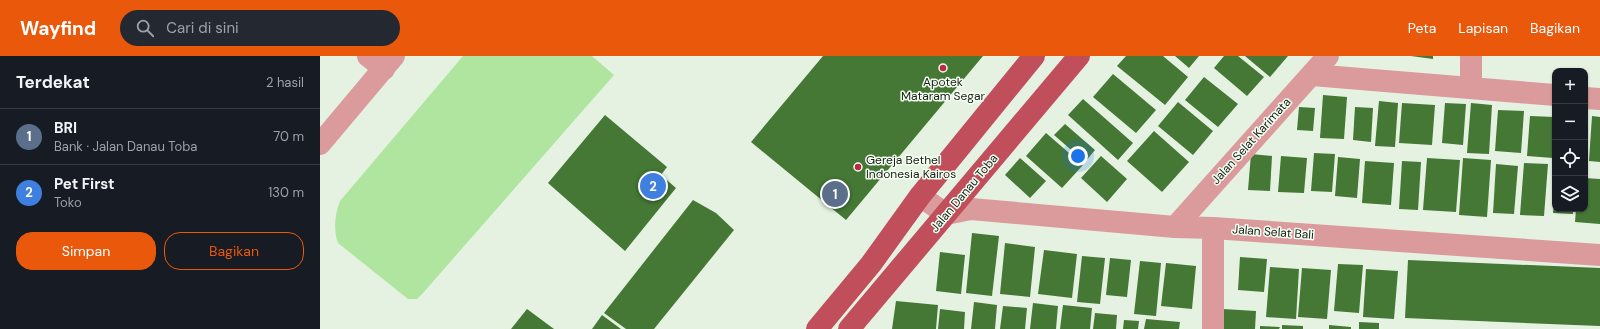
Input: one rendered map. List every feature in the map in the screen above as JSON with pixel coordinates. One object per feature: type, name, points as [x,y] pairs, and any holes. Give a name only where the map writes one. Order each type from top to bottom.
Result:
[{"type":"main road","points":[[817,329],[871,264],[920,196],[1034,56]]},
{"type":"main road","name":"Jalan Danau Toba","points":[[849,329],[1079,56]]},
{"type":"street","name":"Jalan Selat Karimata","points":[[1175,227],[1328,56]]},
{"type":"street","points":[[1471,56],[1471,87]]},
{"type":"street","points":[[320,144],[382,60]]},
{"type":"street","points":[[1312,75],[1552,95]]},
{"type":"street","points":[[1588,98],[1600,99]]},
{"type":"street","points":[[920,196],[946,214]]},
{"type":"street","name":"Jalan Selat Bali","points":[[946,214],[971,209],[1175,227],[1213,228],[1600,255]]},
{"type":"street","points":[[1213,228],[1213,329]]},
{"type":"green space","points":[[463,56],[592,56],[614,75],[423,293],[417,299],[408,299],[338,243],[335,227],[337,211],[340,201]]},
{"type":"building","points":[[823,56],[983,56],[846,220],[751,142]]},
{"type":"building","points":[[1126,56],[1163,56],[1188,77],[1165,105],[1117,66]]},
{"type":"building","points":[[1175,56],[1199,56],[1189,68]]},
{"type":"building","points":[[1224,56],[1238,56],[1264,77],[1247,96],[1214,68]]},
{"type":"building","points":[[1245,56],[1288,56],[1270,77]]},
{"type":"building","points":[[1411,56],[1433,56],[1433,59]]},
{"type":"building","points":[[1113,74],[1156,110],[1136,133],[1093,97]]},
{"type":"building","points":[[1204,77],[1238,104],[1218,127],[1185,100]]},
{"type":"building","points":[[1323,95],[1347,97],[1344,139],[1320,138]]},
{"type":"building","points":[[1083,99],[1133,143],[1118,160],[1068,115]]},
{"type":"building","points":[[1379,101],[1398,103],[1395,147],[1375,146]]},
{"type":"building","points":[[1178,102],[1213,131],[1193,155],[1158,126]]},
{"type":"building","points":[[1402,103],[1435,105],[1432,145],[1399,143]]},
{"type":"building","points":[[1445,103],[1466,104],[1463,145],[1442,143]]},
{"type":"building","points":[[1471,103],[1492,105],[1489,154],[1467,153]]},
{"type":"building","points":[[1299,107],[1315,108],[1313,131],[1297,130]]},
{"type":"building","points":[[1355,107],[1373,108],[1371,142],[1353,140]]},
{"type":"building","points":[[1498,110],[1524,111],[1521,153],[1495,151]]},
{"type":"building","points":[[605,115],[667,167],[661,175],[676,188],[625,251],[548,183]]},
{"type":"building","points":[[1530,116],[1552,117],[1552,158],[1527,156]]},
{"type":"building","points":[[1592,116],[1600,117],[1600,162],[1589,161]]},
{"type":"building","points":[[1065,124],[1095,150],[1085,162],[1054,135]]},
{"type":"building","points":[[1154,131],[1189,162],[1162,192],[1127,161]]},
{"type":"building","points":[[1046,133],[1083,165],[1062,188],[1026,156]]},
{"type":"building","points":[[1314,153],[1335,154],[1332,192],[1311,191]]},
{"type":"building","points":[[1251,154],[1272,156],[1270,191],[1248,190]]},
{"type":"building","points":[[1101,156],[1127,179],[1107,202],[1081,178]]},
{"type":"building","points":[[1281,156],[1307,158],[1304,193],[1278,192]]},
{"type":"building","points":[[1338,157],[1360,159],[1357,198],[1335,196]]},
{"type":"building","points":[[1020,158],[1046,181],[1030,198],[1005,175]]},
{"type":"building","points":[[1427,158],[1460,160],[1456,212],[1423,210]]},
{"type":"building","points":[[1463,158],[1491,160],[1487,217],[1459,215]]},
{"type":"building","points":[[1365,161],[1394,163],[1391,205],[1362,203]]},
{"type":"building","points":[[1402,161],[1421,162],[1418,210],[1399,209]]},
{"type":"building","points":[[1524,163],[1548,164],[1544,216],[1520,215]]},
{"type":"building","points":[[1496,164],[1518,166],[1514,214],[1493,213]]},
{"type":"building","points":[[1588,178],[1600,179],[1600,224],[1575,222],[1576,212],[1588,212]]},
{"type":"building","points":[[693,200],[716,213],[734,230],[654,329],[626,329],[604,313]]},
{"type":"building","points":[[1573,212],[1573,214],[1553,213]]},
{"type":"building","points":[[972,233],[999,236],[992,296],[966,293]]},
{"type":"building","points":[[1005,243],[1035,247],[1030,297],[1000,294]]},
{"type":"building","points":[[1044,250],[1077,254],[1072,298],[1038,294]]},
{"type":"building","points":[[940,252],[965,255],[961,294],[936,291]]},
{"type":"building","points":[[1082,256],[1105,258],[1100,304],[1077,302]]},
{"type":"building","points":[[1240,257],[1267,259],[1264,292],[1238,290]]},
{"type":"building","points":[[1110,258],[1131,260],[1127,297],[1106,295]]},
{"type":"building","points":[[1408,260],[1600,268],[1600,326],[1405,318]]},
{"type":"building","points":[[1140,261],[1161,263],[1156,316],[1134,314]]},
{"type":"building","points":[[1166,263],[1196,266],[1192,309],[1161,306]]},
{"type":"building","points":[[1338,264],[1363,265],[1359,313],[1334,311]]},
{"type":"building","points":[[1270,267],[1299,269],[1296,319],[1266,317]]},
{"type":"building","points":[[1302,268],[1331,270],[1327,319],[1298,317]]},
{"type":"building","points":[[1366,269],[1398,271],[1394,319],[1363,317]]},
{"type":"building","points":[[896,301],[938,305],[936,329],[892,329]]},
{"type":"building","points":[[974,302],[997,305],[995,329],[971,329]]},
{"type":"building","points":[[1033,303],[1058,306],[1056,329],[1030,329]]},
{"type":"building","points":[[1063,305],[1092,308],[1090,329],[1060,329]]},
{"type":"building","points":[[1003,306],[1027,308],[1025,329],[1000,329]]},
{"type":"building","points":[[527,309],[554,329],[511,329]]},
{"type":"building","points":[[940,309],[965,312],[964,329],[938,329]]},
{"type":"building","points":[[1223,309],[1256,311],[1255,329],[1222,329]]},
{"type":"building","points":[[1095,313],[1117,315],[1116,329],[1093,329]]},
{"type":"building","points":[[602,315],[621,329],[592,329]]},
{"type":"building","points":[[1146,319],[1180,322],[1179,329],[1144,329]]},
{"type":"building","points":[[1124,320],[1139,321],[1138,329],[1123,329]]},
{"type":"building","points":[[1359,322],[1379,323],[1379,329],[1359,329]]},
{"type":"building","points":[[1282,325],[1303,326],[1303,329],[1282,329]]},
{"type":"building","points":[[1329,325],[1351,327],[1351,329],[1329,329]]},
{"type":"building","points":[[1260,326],[1280,327],[1279,329],[1260,329]]},
{"type":"place","name":"Apotek Mataram Segar","points":[[943,68]]},
{"type":"place","name":"Gereja Bethel Indonesia Kairos","points":[[858,167]]},
{"type":"place","name":"Pet First","points":[[653,186]]},
{"type":"place","name":"BRI","points":[[835,194]]}]
